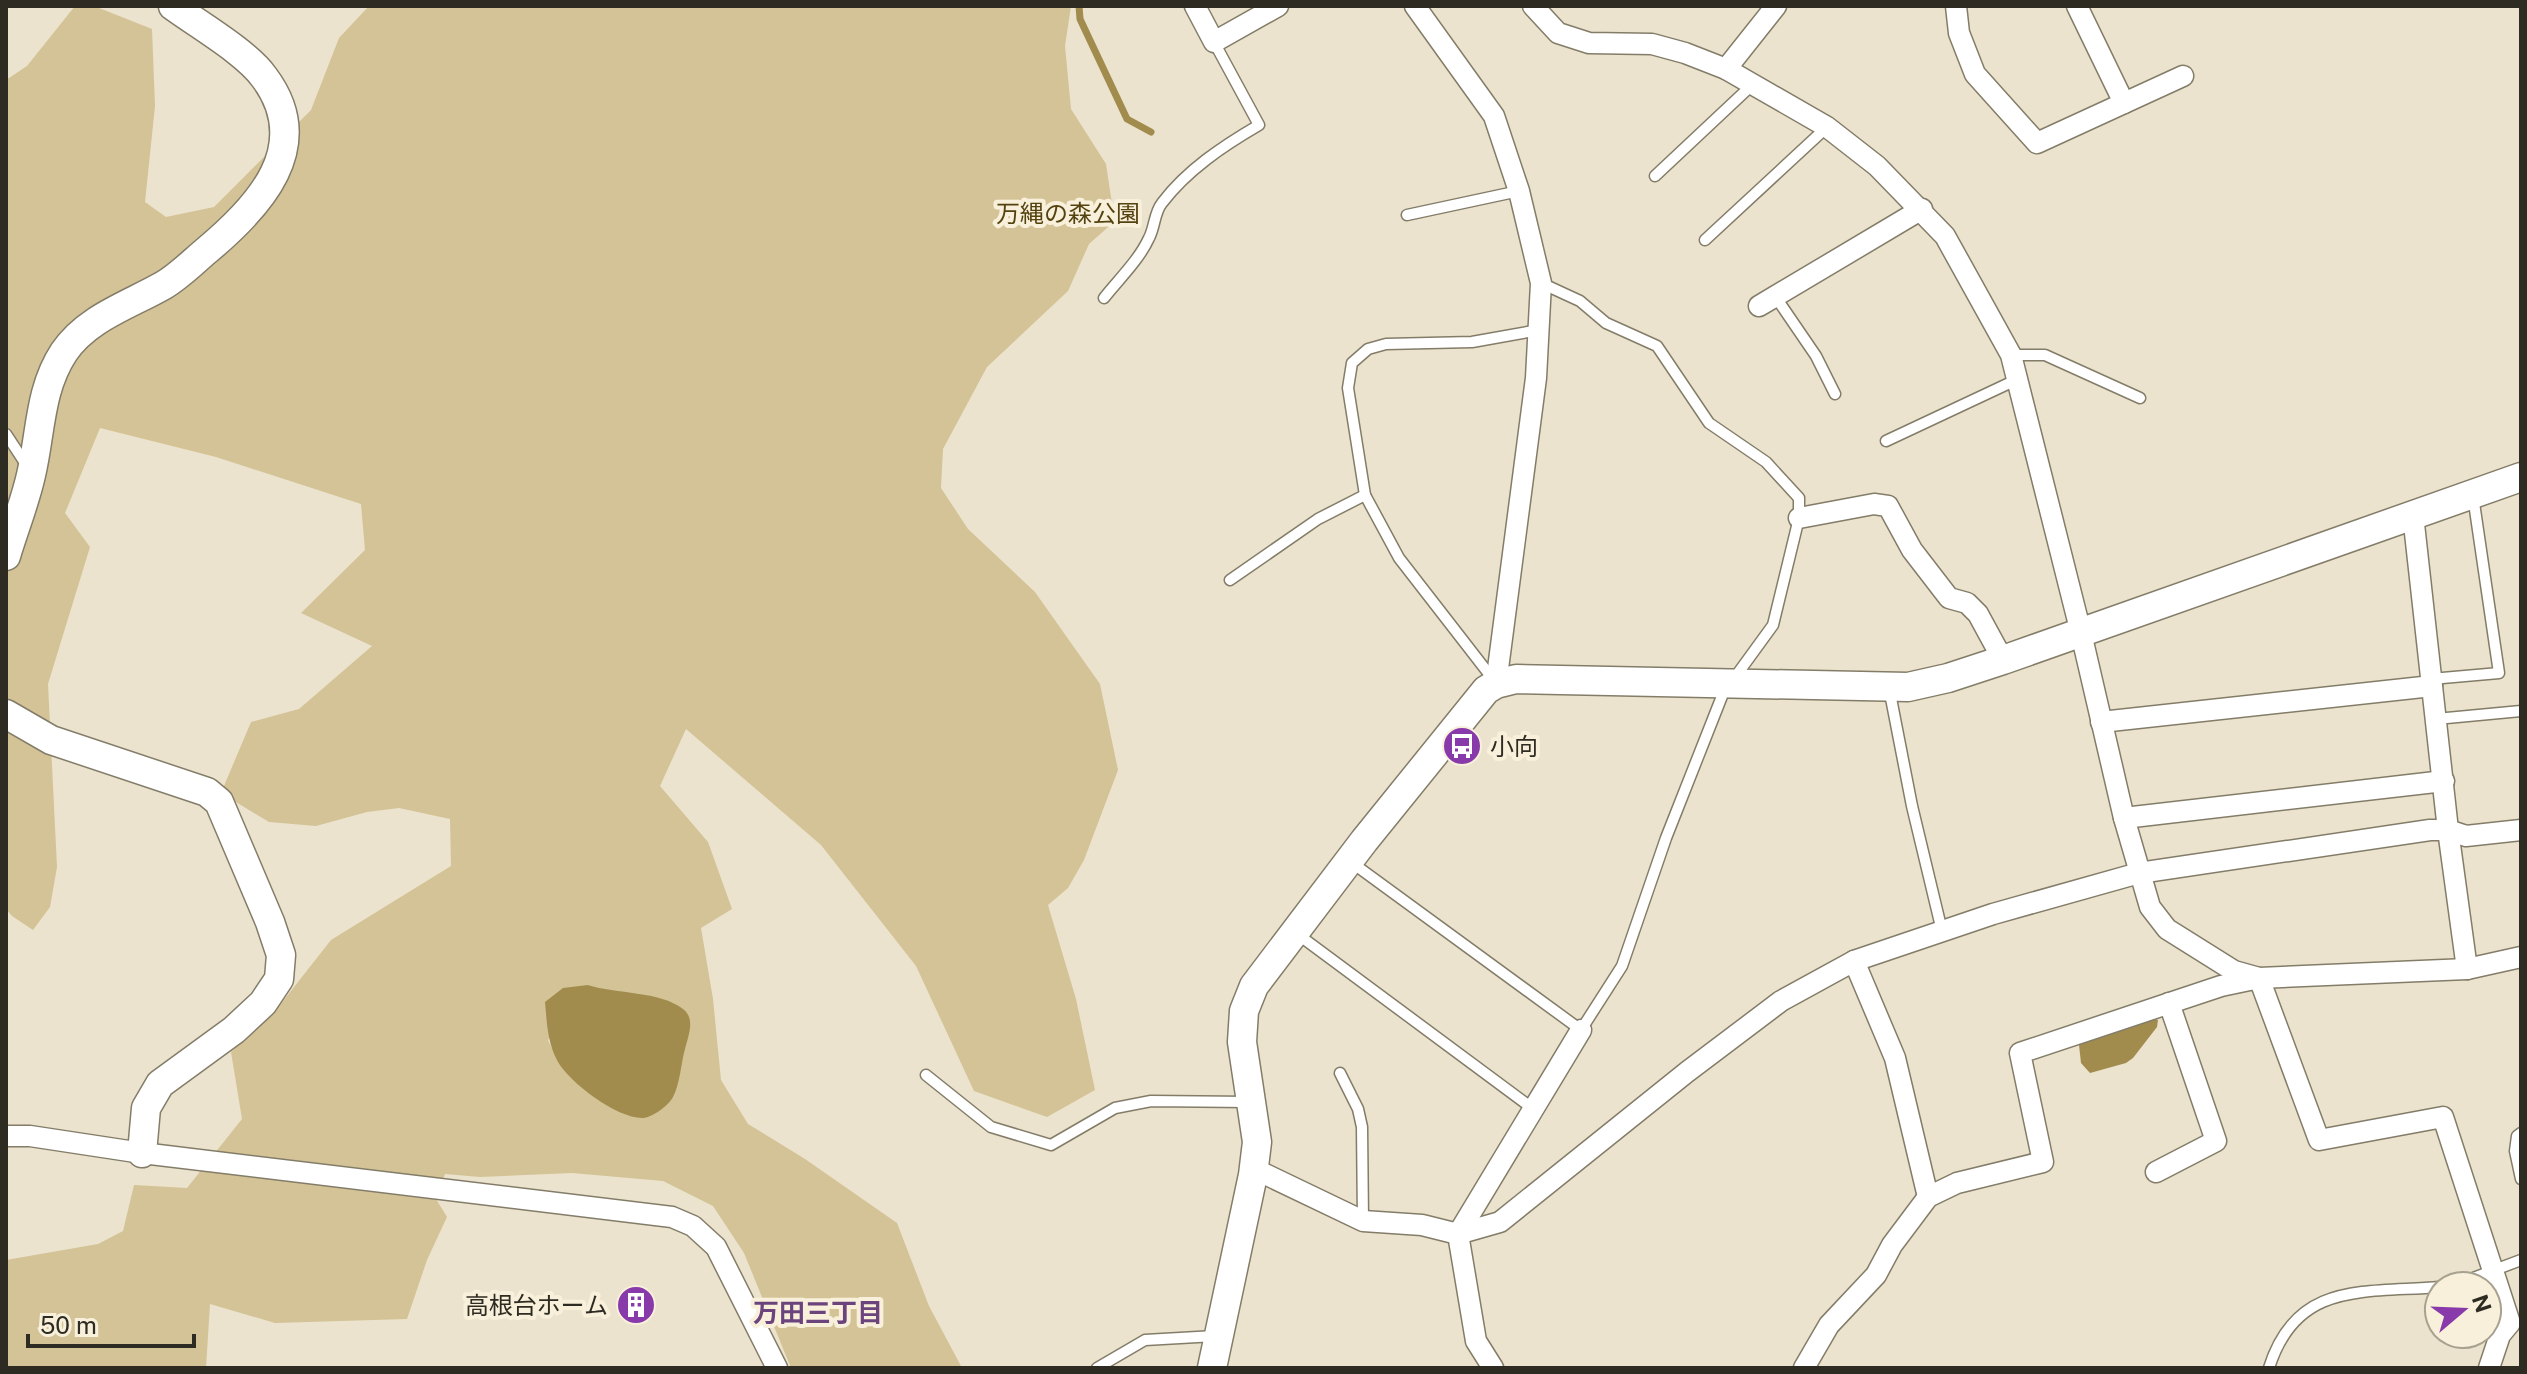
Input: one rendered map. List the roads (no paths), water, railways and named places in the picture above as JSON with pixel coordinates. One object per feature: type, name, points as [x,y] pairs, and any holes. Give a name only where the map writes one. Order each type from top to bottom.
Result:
[{"type":"street","points":[[6,556],[32,474],[48,380],[65,351],[86,328],[167,283],[234,228],[269,186],[283,159],[284,123],[277,98],[263,75],[173,6]]},
{"type":"street","points":[[1195,6],[1214,42],[1278,6]]},
{"type":"street","points":[[1415,6],[1494,116],[1519,191],[1541,283],[1535,393],[1496,684]]},
{"type":"street","points":[[1533,6],[1558,33],[1589,43],[1652,44],[1726,69],[1827,127],[1877,166],[1945,236],[2011,355],[2124,818],[2150,907],[2167,929],[2234,971],[2259,978]]},
{"type":"street","points":[[1726,69],[1776,6]]},
{"type":"street","points":[[1956,6],[1959,33],[1975,74],[2037,143],[2183,76]]},
{"type":"street","points":[[2077,6],[2124,103]]},
{"type":"street","points":[[1767,301],[1922,209]]},
{"type":"street","points":[[1212,1368],[1253,1175],[1257,1142],[1242,1042],[1244,1011],[1254,986],[1486,690],[1516,679],[1908,687],[2003,660],[2521,477]]},
{"type":"street","points":[[1799,518],[1874,504],[1888,506],[1912,550],[1949,598],[1967,603],[1978,614],[2003,660]]},
{"type":"street","points":[[2413,515],[2448,830],[2467,969]]},
{"type":"street","points":[[2101,722],[2431,682]]},
{"type":"street","points":[[6,714],[51,740],[207,792],[219,802],[281,955],[279,979],[263,1003],[234,1030],[160,1084],[146,1108],[142,1153]]},
{"type":"street","points":[[2124,818],[2444,781]]},
{"type":"street","points":[[1253,1175],[1265,1174],[1363,1221],[1422,1225],[1458,1234],[1500,1222],[1781,1001],[1854,961],[1942,931],[2139,873],[2430,830],[2448,830],[2466,836],[2521,830]]},
{"type":"street","points":[[1804,1368],[1829,1325],[1876,1275],[1892,1245],[1928,1197],[1957,1183],[2043,1162],[2020,1053],[2221,986],[2259,978],[2467,969],[2521,957]]},
{"type":"street","points":[[1854,961],[1895,1058],[1928,1197]]},
{"type":"street","points":[[2259,978],[2319,1140],[2443,1117],[2494,1270]]},
{"type":"street","points":[[2156,1172],[2216,1141],[2169,1003]]},
{"type":"street","points":[[1493,1368],[1476,1341],[1458,1234],[1581,1030]]},
{"type":"street","points":[[6,1136],[30,1136],[142,1153],[672,1217],[693,1226],[716,1247],[777,1368]]},
{"type":"street","points":[[2489,1368],[2500,1335],[2516,1319],[2503,1290]]},
{"type":"lane","points":[[1104,298],[1150,238],[1159,206],[1220,148],[1259,125],[1214,42]]},
{"type":"lane","points":[[1655,176],[1752,85]]},
{"type":"lane","points":[[1705,240],[1827,127]]},
{"type":"lane","points":[[1407,215],[1519,191]]},
{"type":"lane","points":[[1349,861],[1581,1030],[1622,966],[1666,838],[1729,684],[1773,625],[1799,518],[1799,498],[1766,462],[1709,423],[1657,346],[1606,323],[1580,301],[1541,283]]},
{"type":"lane","points":[[1767,301],[1816,356],[1835,394]]},
{"type":"lane","points":[[1496,684],[1399,558],[1365,495],[1348,388],[1352,363],[1368,349],[1386,344],[1472,342],[1539,330]]},
{"type":"lane","points":[[2011,355],[2045,355],[2140,398]]},
{"type":"lane","points":[[1886,441],[2016,380]]},
{"type":"lane","points":[[6,434],[32,474]]},
{"type":"lane","points":[[2431,682],[2499,673],[2472,494]]},
{"type":"lane","points":[[1230,580],[1318,519],[1365,495]]},
{"type":"lane","points":[[1889,686],[1912,806],[1942,931]]},
{"type":"lane","points":[[2436,719],[2521,711]]},
{"type":"lane","points":[[1295,932],[1532,1108]]},
{"type":"lane","points":[[1340,1073],[1358,1109],[1362,1127],[1363,1221]]},
{"type":"lane","points":[[926,1075],[991,1127],[1051,1145],[1115,1108],[1151,1101],[1252,1103]]},
{"type":"lane","points":[[2521,1133],[2517,1136],[2515,1151],[2521,1179]]},
{"type":"lane","points":[[2499,1270],[2521,1260]]},
{"type":"lane","points":[[2269,1368],[2275,1348],[2286,1332],[2315,1304],[2342,1294],[2423,1288]]},
{"type":"lane","points":[[1097,1368],[1145,1340],[1217,1336]]},
{"type":"waterway","points":[[1079,6],[1080,19],[1127,119],[1151,132]]},
{"type":"place","name":"小向","points":[[1462,746]]},
{"type":"place","name":"高根台ホーム","points":[[636,1305]]},
{"type":"district","name":"万田三丁目","points":[[818,1312]]},
{"type":"park label","name":"万縄の森公園","points":[[1068,213]]}]
